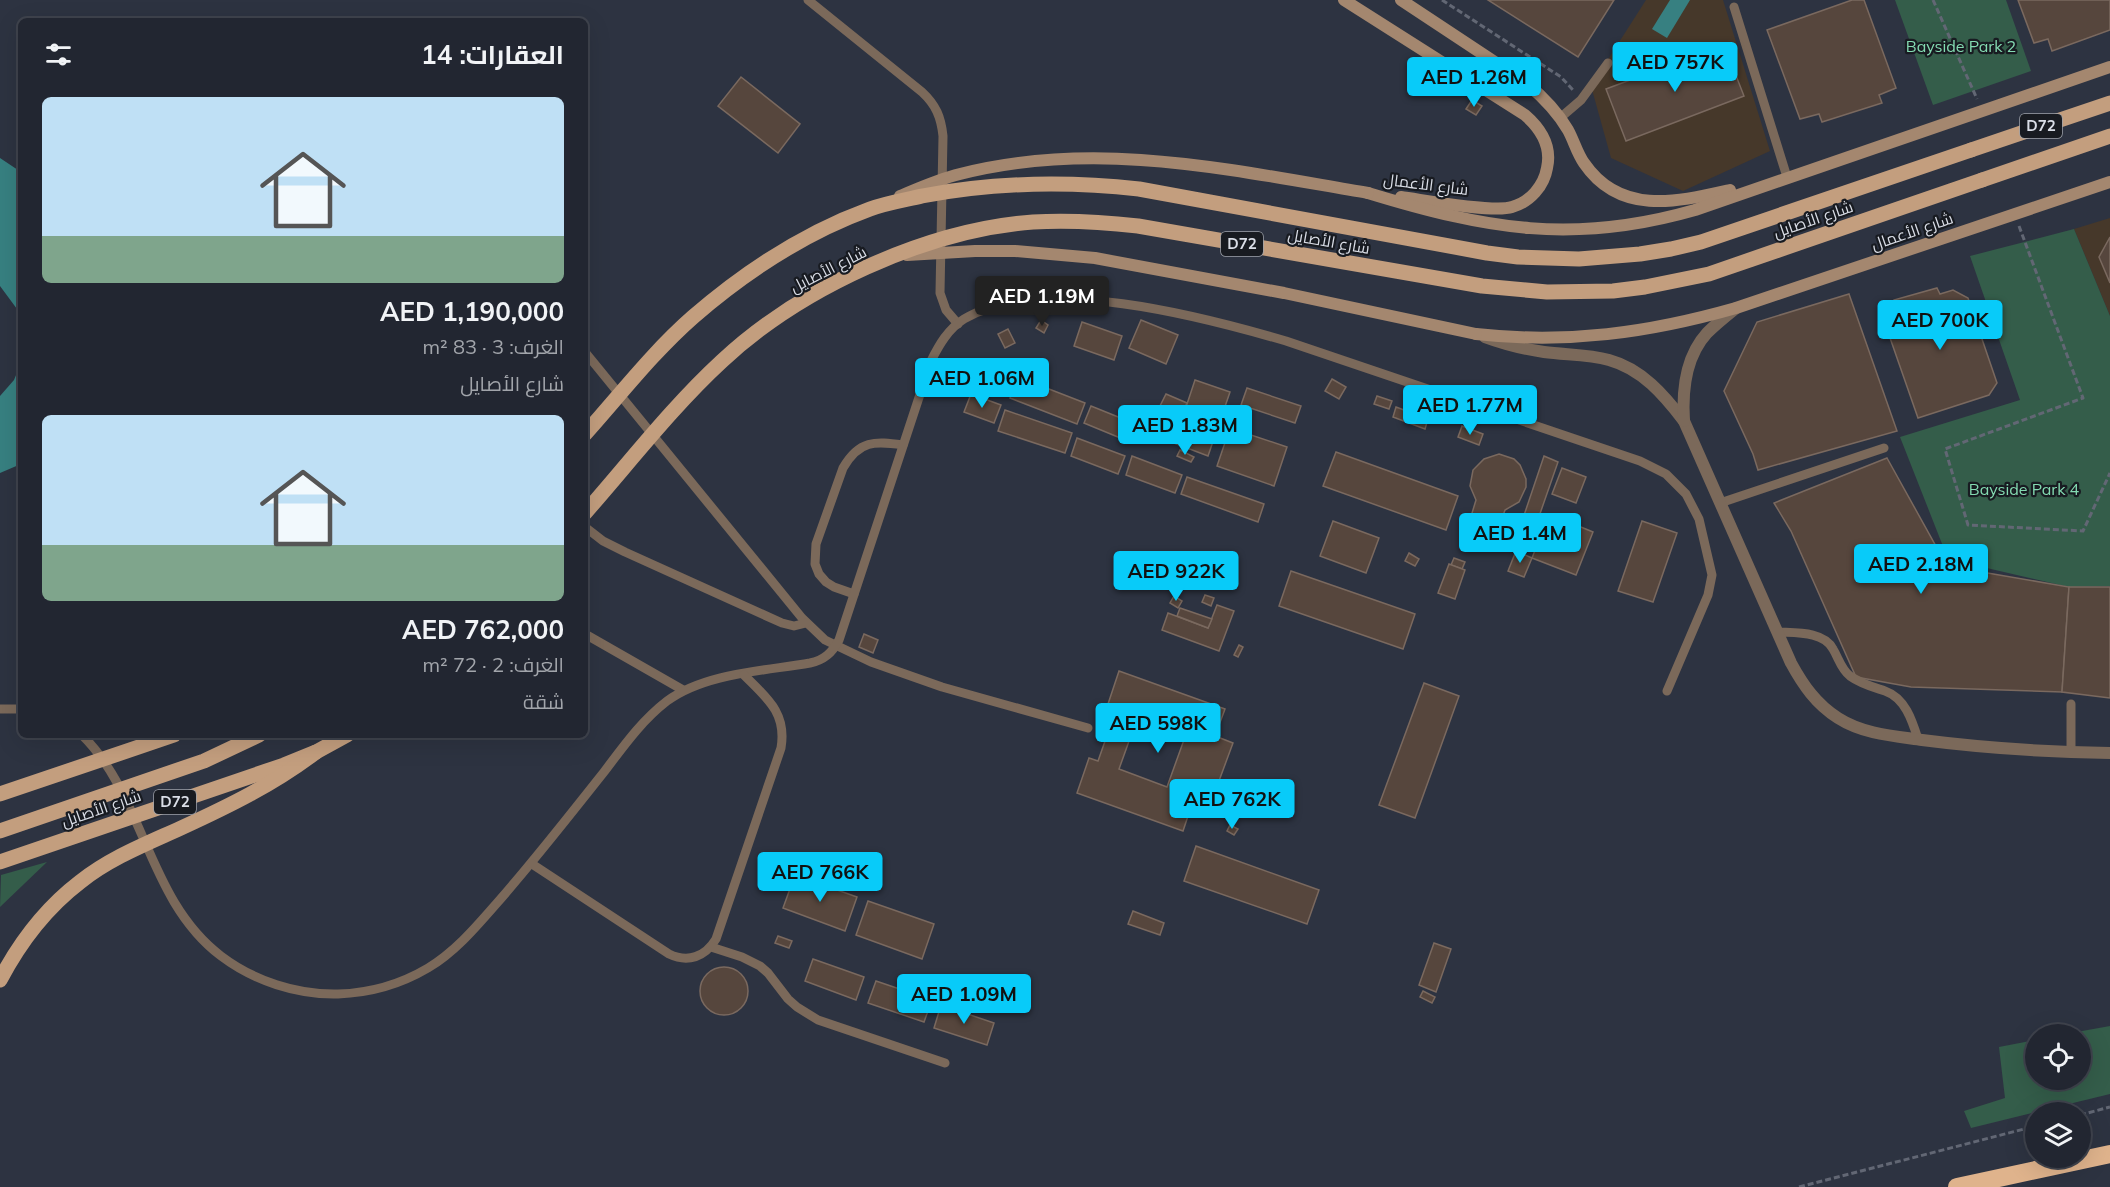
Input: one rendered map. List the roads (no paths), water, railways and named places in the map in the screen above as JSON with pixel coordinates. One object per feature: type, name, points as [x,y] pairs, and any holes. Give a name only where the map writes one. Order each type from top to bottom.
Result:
[{"type":"highway","points":[[1957,1187],[2110,1154]]},
{"type":"main road","name":"شارع الأصايل","points":[[588,431],[659,350],[723,291],[794,244],[871,208],[947,192],[985,187],[1023,184],[1101,185],[1139,189],[1487,254],[1548,259],[1610,257],[1640,254],[1701,242],[2110,103]]},
{"type":"main road","name":"شارع الأصايل","points":[[588,510],[699,384],[748,338],[813,295],[894,257],[950,238],[996,227],[1067,221],[1102,222],[1138,226],[1482,286],[1547,292],[1613,291],[1709,274],[2110,136]]},
{"type":"main road","points":[[0,794],[165,738]]},
{"type":"main road","name":"شارع الأصايل","points":[[0,831],[204,761],[253,738]]},
{"type":"main road","name":"شارع الأصايل","points":[[0,862],[257,775],[316,752],[342,738]]},
{"type":"main road","points":[[0,980],[24,939],[41,918],[80,881],[126,853],[226,808],[263,788],[289,773],[316,752]]},
{"type":"street","name":"شارع الأعمال","points":[[1344,0],[1525,115],[1544,137],[1548,152],[1548,167],[1535,193],[1524,202],[1510,208],[1493,209],[1368,193]]},
{"type":"street","name":"شارع الأعمال","points":[[1401,0],[1526,82],[1560,118],[1584,163],[1594,175],[1613,190],[1634,199],[1674,202],[1730,190],[1755,188]]},
{"type":"street","name":"شارع الأعمال","points":[[1368,193],[1435,213],[1537,230],[1569,231],[1633,225],[1695,210],[2110,67]]},
{"type":"street","points":[[871,208],[929,184],[958,175],[1020,163],[1086,158],[1172,161],[1368,193]]},
{"type":"street","name":"شارع الأعمال","points":[[894,257],[944,252],[1015,251],[1095,258],[1284,293],[1476,334],[1543,339],[1602,336],[1670,325],[1736,308],[2110,182]]},
{"type":"street","points":[[1684,421],[1684,384],[1692,357],[1707,333],[1736,308]]},
{"type":"street","points":[[1476,334],[1520,348],[1588,355],[1611,360],[1633,370],[1652,384],[1684,421],[1800,679],[1824,708],[1856,727],[1918,739],[1994,748],[2110,753]]},
{"type":"lane","points":[[808,0],[922,92],[938,111],[943,136],[940,293],[946,310],[958,324]]},
{"type":"lane","points":[[1734,7],[1787,177]]},
{"type":"lane","points":[[1560,118],[1581,100],[1608,63]]},
{"type":"lane","points":[[85,738],[98,751],[113,776],[168,892],[182,916],[200,938],[222,956],[245,971],[299,991],[322,994],[350,993],[378,989],[404,980],[429,967],[452,951],[472,932],[532,864],[653,712],[683,690],[724,677],[818,662],[836,647],[931,361],[939,345],[964,319],[990,308],[1040,298],[1080,299],[1184,315],[1286,341],[1653,466],[1677,483],[1694,506],[1712,574],[1708,595],[1667,691]]},
{"type":"lane","points":[[588,356],[806,623],[836,647],[942,687],[1088,728]]},
{"type":"lane","points":[[854,594],[825,582],[815,564],[816,544],[849,457],[859,448],[870,443],[903,445]]},
{"type":"lane","points":[[1720,502],[1884,448]]},
{"type":"lane","points":[[588,529],[603,541],[625,552],[782,623],[794,626],[806,623]]},
{"type":"lane","points":[[1778,632],[1797,633],[1828,641],[1842,668],[1849,675],[1898,698],[1912,720],[1918,739]]},
{"type":"lane","points":[[588,636],[683,690]]},
{"type":"lane","points":[[532,864],[669,954],[691,958],[711,947],[720,928],[783,737],[779,716],[774,706],[744,675]]},
{"type":"lane","points":[[2071,704],[2071,752]]},
{"type":"lane","points":[[0,709],[18,709]]},
{"type":"lane","points":[[711,947],[742,957],[760,966],[797,1008],[818,1020],[945,1063]]},
{"type":"park label","name":"Bayside Park 2","points":[[1961,46]]},
{"type":"park label","name":"Bayside Park 4","points":[[2024,489]]}]
